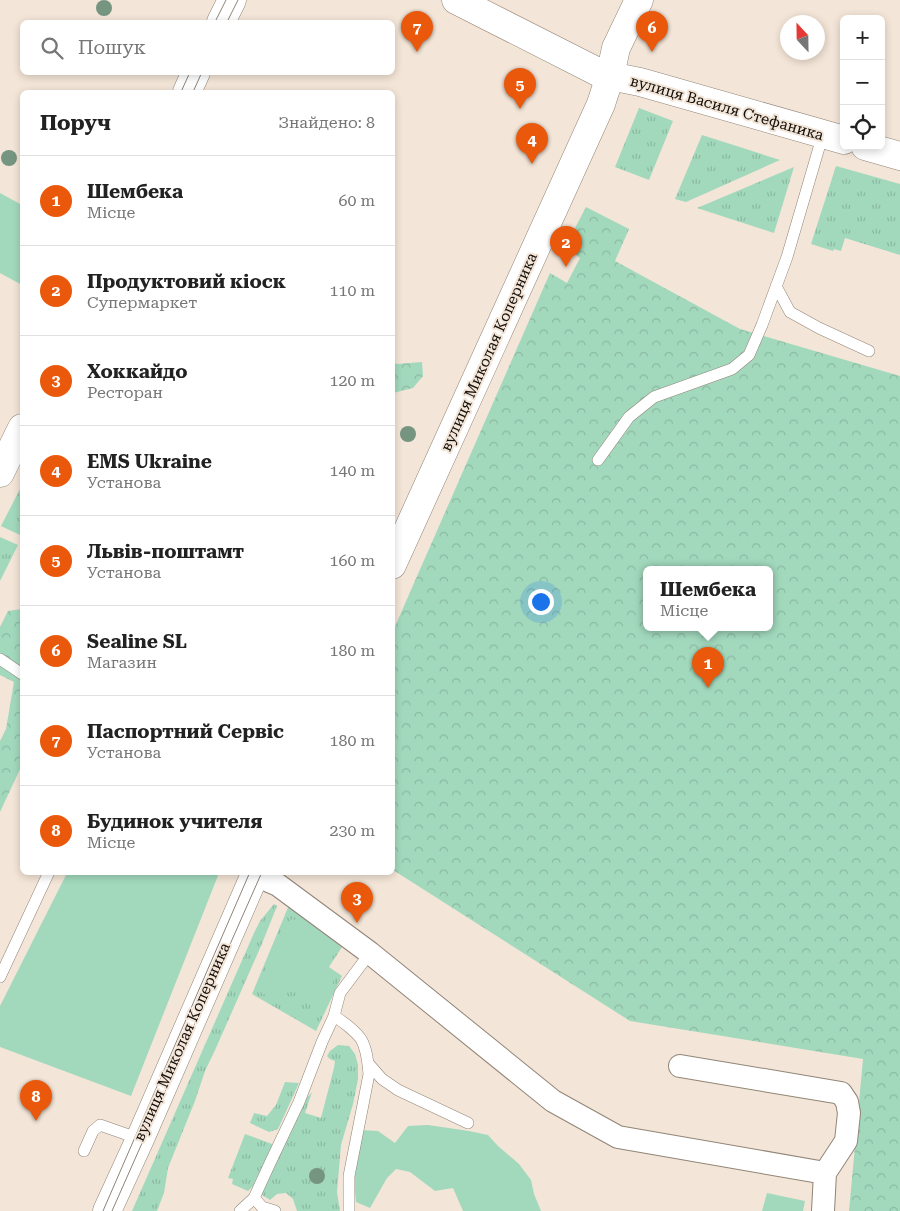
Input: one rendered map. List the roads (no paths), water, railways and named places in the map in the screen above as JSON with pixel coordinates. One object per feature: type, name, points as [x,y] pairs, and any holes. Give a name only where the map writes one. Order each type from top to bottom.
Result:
[{"type":"main road","points":[[222,20],[232,0]]},
{"type":"main road","name":"вулиця Василя Стефаника","points":[[456,0],[598,72],[640,82],[833,137]]},
{"type":"main road","name":"вулиця Миколая Коперника","points":[[395,558],[601,104],[616,48],[639,0]]},
{"type":"main road","points":[[187,90],[194,75]]},
{"type":"main road","points":[[879,150],[900,156]]},
{"type":"main road","points":[[0,473],[20,432]]},
{"type":"main road","name":"вулиця Миколая Коперника","points":[[107,1211],[256,875]]},
{"type":"street","points":[[258,875],[278,885],[370,953],[554,1101],[618,1137],[826,1173]]},
{"type":"street","points":[[680,1066],[841,1093],[847,1102],[850,1113],[846,1141],[826,1173],[823,1211]]},
{"type":"lane","points":[[598,460],[629,417],[654,396],[732,369],[749,355],[833,137]]},
{"type":"lane","points":[[776,286],[790,312],[819,328],[869,351]]},
{"type":"lane","points":[[0,659],[20,673]]},
{"type":"lane","points":[[0,977],[48,875]]},
{"type":"lane","points":[[240,1211],[254,1198],[299,1102],[334,1016],[340,994],[370,953]]},
{"type":"lane","points":[[334,1016],[342,1021],[361,1040],[368,1063],[368,1074],[349,1176],[349,1211]]},
{"type":"lane","points":[[368,1063],[382,1079],[398,1090],[468,1123]]},
{"type":"lane","points":[[84,1151],[93,1131],[100,1125],[140,1139]]},
{"type":"lane","points":[[254,1198],[262,1207],[276,1211]]},
{"type":"tram line","points":[[216,20],[226,0]]},
{"type":"tram line","points":[[228,20],[238,0]]},
{"type":"tram line","points":[[182,90],[189,75]]},
{"type":"tram line","points":[[194,90],[201,75]]},
{"type":"tram line","points":[[103,1211],[249,875]]},
{"type":"tram line","points":[[112,1211],[261,875]]},
{"type":"place","name":"Паспортний Сервіс","points":[[417,52]]},
{"type":"place","name":"Sealine SL","points":[[652,52]]},
{"type":"place","name":"Львів-поштамт","points":[[520,109]]},
{"type":"place","name":"EMS Ukraine","points":[[532,164]]},
{"type":"place","name":"Продуктовий кіоск","points":[[566,267]]},
{"type":"place","name":"Шембека","points":[[708,688]]},
{"type":"place","name":"Хоккайдо","points":[[357,923]]},
{"type":"place","name":"Будинок учителя","points":[[36,1121]]}]
